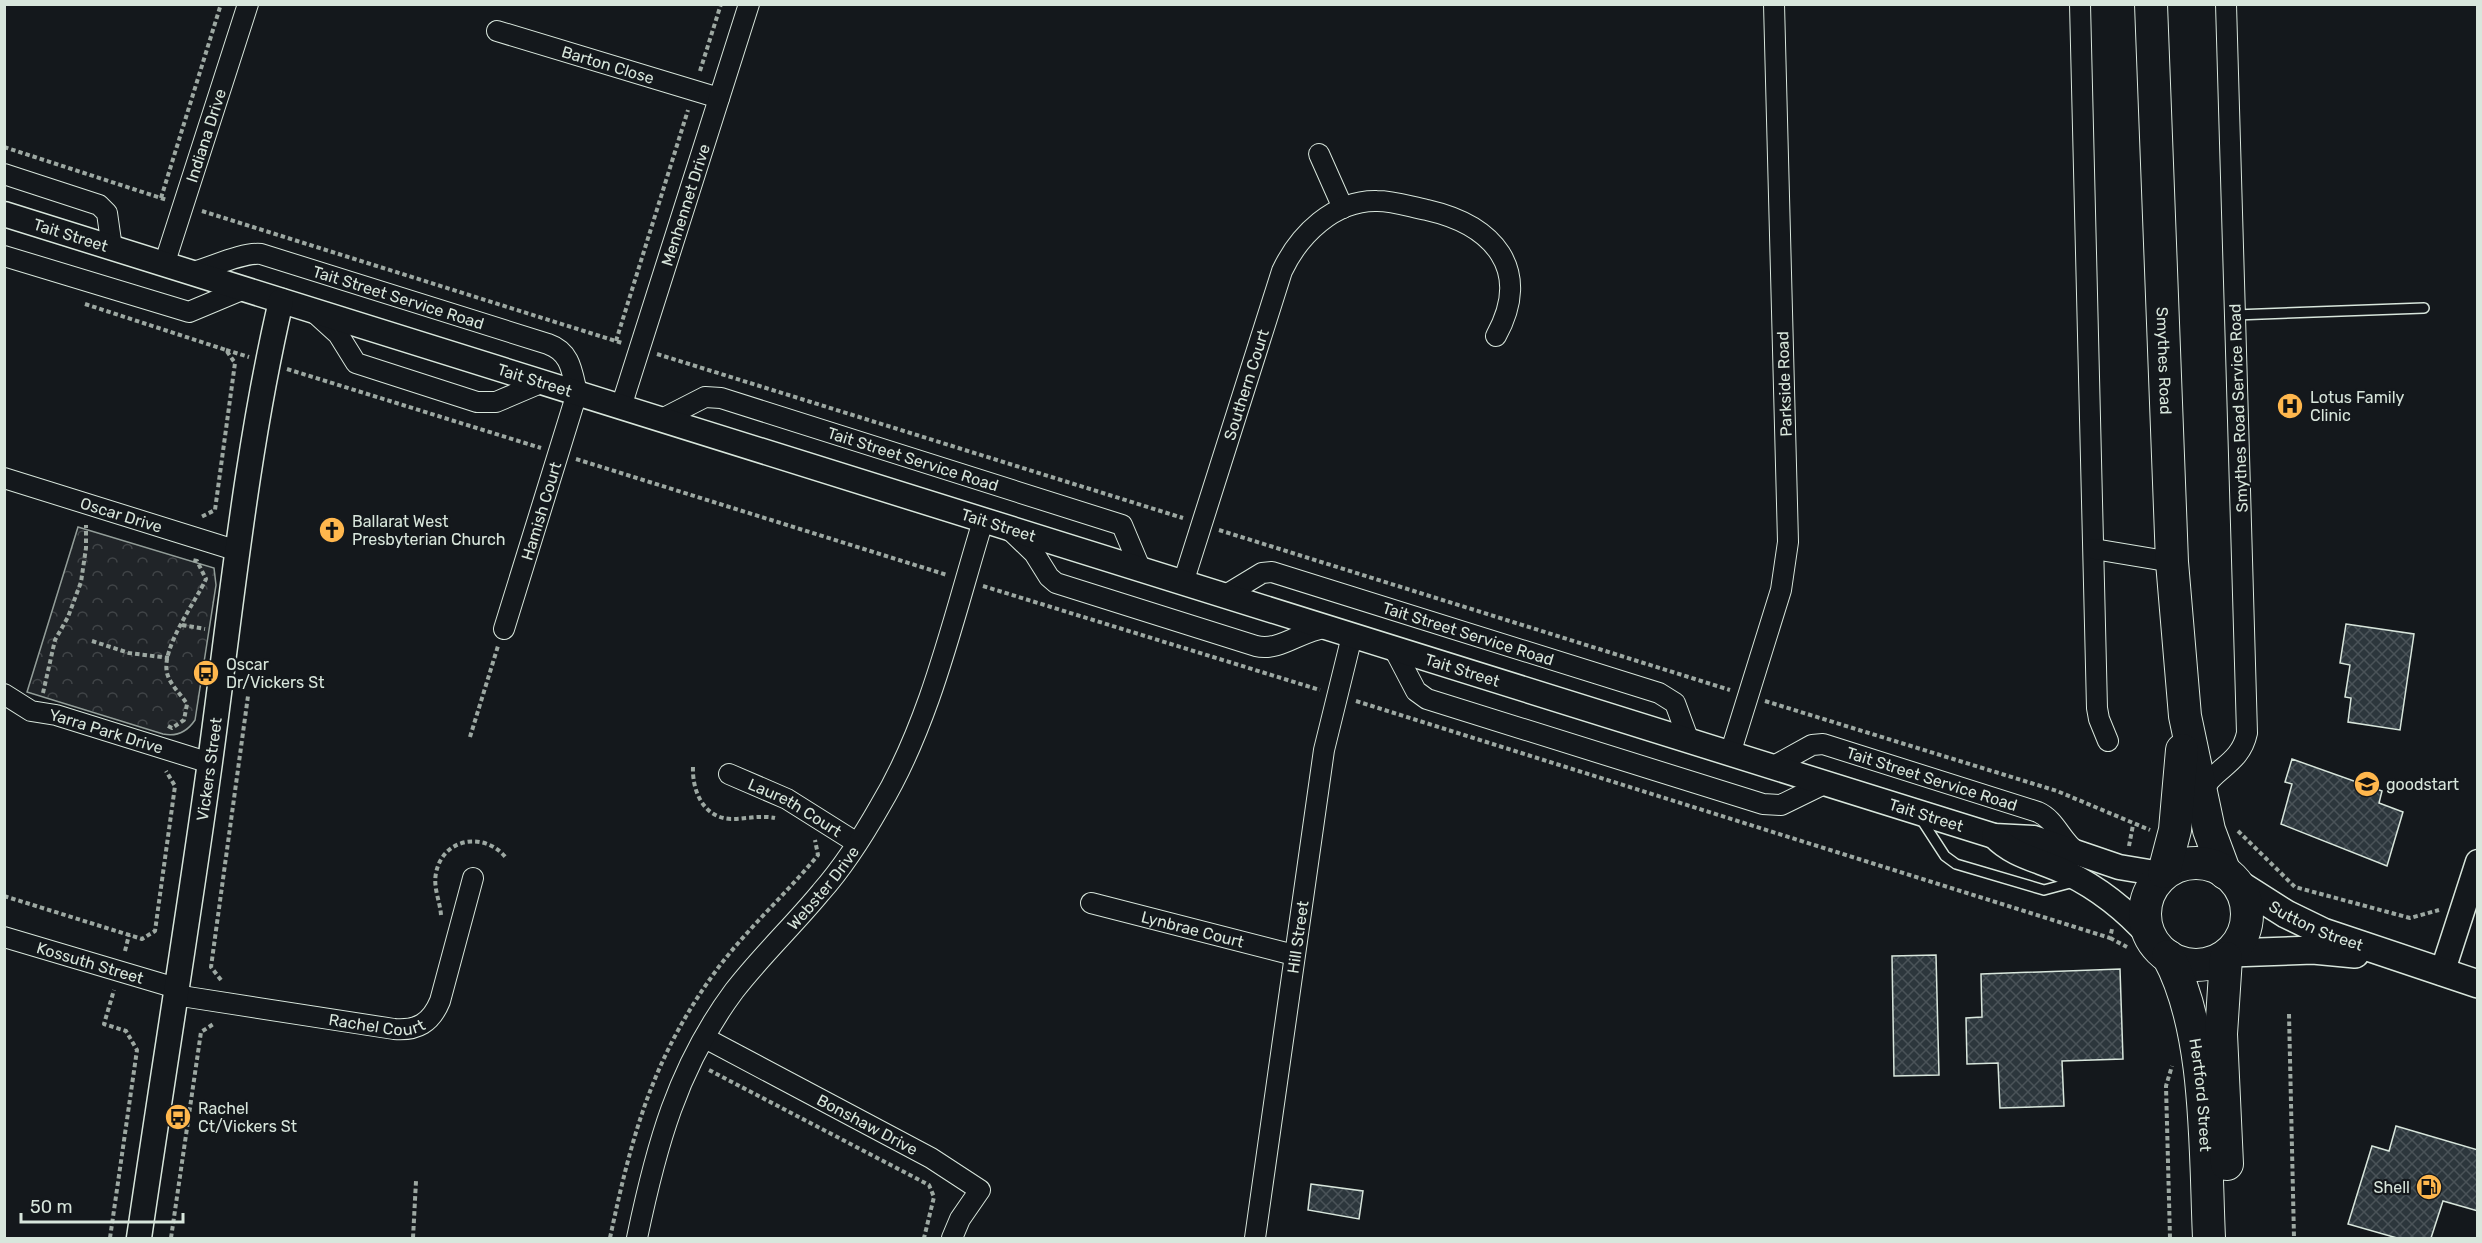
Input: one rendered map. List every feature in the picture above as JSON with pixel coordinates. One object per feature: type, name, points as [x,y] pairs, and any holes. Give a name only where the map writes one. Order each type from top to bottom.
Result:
[{"type":"main road","name":"Smythes Road","points":[[2151,4],[2172,562],[2185,716],[2215,849],[2230,877]]},
{"type":"main road","name":"Smythes Road","points":[[2163,873],[2175,830],[2185,716]]},
{"type":"main road","points":[[2195,862],[2208,865],[2230,877],[2244,898],[2247,914],[2242,939],[2229,956],[2201,965],[2180,962],[2150,948],[2146,924],[2147,902],[2163,873],[2195,862]]},
{"type":"main road","name":"Sutton Street","points":[[2230,877],[2304,924],[2478,984]]},
{"type":"main road","name":"Hertford Street","points":[[2150,948],[2183,991],[2196,1054],[2209,1239]]},
{"type":"main road","name":"Sutton Street","points":[[2229,956],[2313,950],[2404,960]]},
{"type":"main road","name":"Hertford Street","points":[[2229,956],[2221,1034],[2230,1239]]},
{"type":"street","name":"Indiana Drive","points":[[164,265],[248,4]]},
{"type":"street","name":"Menhennet Drive","points":[[621,407],[748,4]]},
{"type":"street","name":"Parkside Road","points":[[1730,754],[1781,590],[1788,542],[1774,4]]},
{"type":"street","points":[[2080,4],[2098,714],[2108,741]]},
{"type":"street","name":"Smythes Road Service Road","points":[[2201,795],[2209,782],[2236,758],[2247,733],[2226,4]]},
{"type":"street","name":"Barton Close","points":[[497,31],[719,98]]},
{"type":"street","points":[[1319,154],[1343,208]]},
{"type":"street","points":[[4,174],[99,205],[107,213],[112,248]]},
{"type":"street","name":"Southern Court","points":[[1183,583],[1282,271],[1304,237],[1321,221],[1343,208],[1370,201],[1395,203],[1449,216],[1484,234],[1500,253],[1509,281],[1508,309],[1496,336]]},
{"type":"street","name":"Tait Street","points":[[4,214],[1994,836],[2024,836],[2118,867],[2163,873]]},
{"type":"street","name":"Tait Street Service Road","points":[[190,273],[216,267],[246,254],[265,256],[555,346],[568,359],[577,393]]},
{"type":"street","points":[[4,256],[189,312],[244,289]]},
{"type":"street","name":"Vickers Street","points":[[139,1239],[210,763],[238,551],[267,362],[281,301]]},
{"type":"street","points":[[311,310],[338,334],[356,363],[477,402],[496,402],[543,382]]},
{"type":"street","name":"Hamish Court","points":[[504,629],[577,393]]},
{"type":"street","name":"Tait Street Service Road","points":[[660,420],[705,397],[720,398],[1122,525],[1141,570]]},
{"type":"street","name":"Oscar Drive","points":[[4,478],[238,551]]},
{"type":"street","name":"Webster Drive","points":[[637,1239],[661,1135],[705,1038],[741,983],[821,893],[857,843],[888,792],[910,749],[983,520]]},
{"type":"street","points":[[1007,528],[1035,553],[1049,577],[1056,583],[1256,646],[1271,647],[1301,633],[1326,628]]},
{"type":"street","points":[[2094,549],[2172,562]]},
{"type":"street","name":"Tait Street Service Road","points":[[1224,596],[1263,573],[1272,572],[1546,657],[1666,696],[1676,707],[1689,741]]},
{"type":"street","name":"Hill Street","points":[[1255,1239],[1324,750],[1352,636]]},
{"type":"street","points":[[1394,649],[1416,691],[1427,699],[1763,804],[1773,807],[1786,803],[1826,783]]},
{"type":"street","name":"Yarra Park Drive","points":[[4,694],[37,712],[56,715],[210,763]]},
{"type":"street","name":"Tait Street Service Road","points":[[1772,767],[1812,745],[1830,746],[2038,812],[2051,821],[2067,844],[2079,853]]},
{"type":"street","name":"Laureth Court","points":[[729,774],[787,799],[857,843]]},
{"type":"street","name":"Tait Street","points":[[1994,836],[2010,851],[2059,869],[2117,904],[2150,948]]},
{"type":"street","points":[[2442,973],[2478,862]]},
{"type":"street","name":"Rachel Court","points":[[175,992],[394,1029],[418,1027],[430,1020],[440,1001],[473,878]]},
{"type":"street","name":"Lynbrae Court","points":[[1091,903],[1294,955]]},
{"type":"street","name":"Kossuth Street","points":[[4,937],[175,992]]},
{"type":"street","name":"Bonshaw Drive","points":[[705,1038],[931,1158],[980,1190],[964,1213],[952,1239]]},
{"type":"lane","points":[[2235,315],[2424,308]]},
{"type":"lane","points":[[1914,811],[1935,837],[1945,856],[1956,864],[2042,890],[2075,882],[2085,883]]},
{"type":"path","points":[[161,198],[221,4]]},
{"type":"path","points":[[616,341],[721,4]]},
{"type":"path","points":[[4,147],[2082,801]]},
{"type":"path","points":[[82,303],[1836,853]]},
{"type":"path","points":[[181,533],[188,513],[203,517],[215,510],[235,363],[226,350]]},
{"type":"path","points":[[37,712],[55,640],[68,617],[81,582],[86,548],[86,525]]},
{"type":"path","points":[[151,745],[158,724],[172,728],[184,720],[187,705],[168,674],[168,658],[206,579],[197,561],[186,557]]},
{"type":"path","points":[[182,625],[206,629],[205,635]]},
{"type":"path","points":[[470,736],[504,629]]},
{"type":"path","points":[[93,641],[129,653],[168,658]]},
{"type":"path","points":[[171,1239],[201,1032],[214,1023],[224,1023],[230,981],[219,980],[211,967],[248,696]]},
{"type":"path","points":[[693,767],[694,787],[702,803],[712,811],[732,819],[760,816],[778,819]]},
{"type":"path","points":[[4,896],[142,939],[155,931],[175,786],[167,772]]},
{"type":"path","points":[[2228,829],[2236,829],[2295,887],[2410,918],[2435,909],[2460,917]]},
{"type":"path","points":[[610,1239],[638,1120],[670,1045],[718,968],[818,855],[815,840],[806,835]]},
{"type":"path","points":[[440,923],[436,872],[440,860],[455,845],[468,841],[484,842],[494,846],[507,859]]},
{"type":"path","points":[[110,1239],[137,1050],[126,1031],[104,1024],[129,935]]},
{"type":"path","points":[[2110,938],[2150,948]]},
{"type":"path","points":[[2289,1014],[2294,1239]]},
{"type":"path","points":[[693,1061],[929,1185],[934,1197],[924,1239]]},
{"type":"path","points":[[2170,1239],[2166,1086],[2173,1063]]},
{"type":"path","points":[[413,1239],[416,1181]]},
{"type":"green space","points":[[78,527],[214,568],[216,585],[195,720],[181,733],[163,734],[27,692]]},
{"type":"building","points":[[2346,624],[2414,634],[2400,730],[2348,722],[2351,698],[2345,697],[2350,665],[2340,663]]},
{"type":"building","points":[[2292,759],[2382,791],[2379,803],[2403,812],[2387,866],[2281,824],[2292,784],[2285,782]]},
{"type":"building","points":[[1936,955],[1939,1075],[1894,1076],[1892,956]]},
{"type":"building","points":[[2120,969],[2123,1059],[2062,1061],[2064,1106],[2000,1108],[1998,1063],[1967,1064],[1966,1018],[1982,1017],[1981,974]]},
{"type":"building","points":[[2396,1126],[2478,1150],[2478,1211],[2443,1201],[2431,1238],[2397,1238],[2348,1224],[2372,1146],[2389,1151]]},
{"type":"building","points":[[1311,1184],[1363,1191],[1359,1219],[1308,1210]]},
{"type":"place","name":"Lotus Family Clinic","points":[[2290,406]]},
{"type":"place","name":"Ballarat West Presbyterian Church","points":[[332,530]]},
{"type":"place","name":"Oscar Dr/Vickers St","points":[[206,673]]},
{"type":"place","name":"goodstart","points":[[2367,784]]},
{"type":"place","name":"Rachel Ct/Vickers St","points":[[178,1117]]},
{"type":"place","name":"Shell","points":[[2429,1187]]}]
